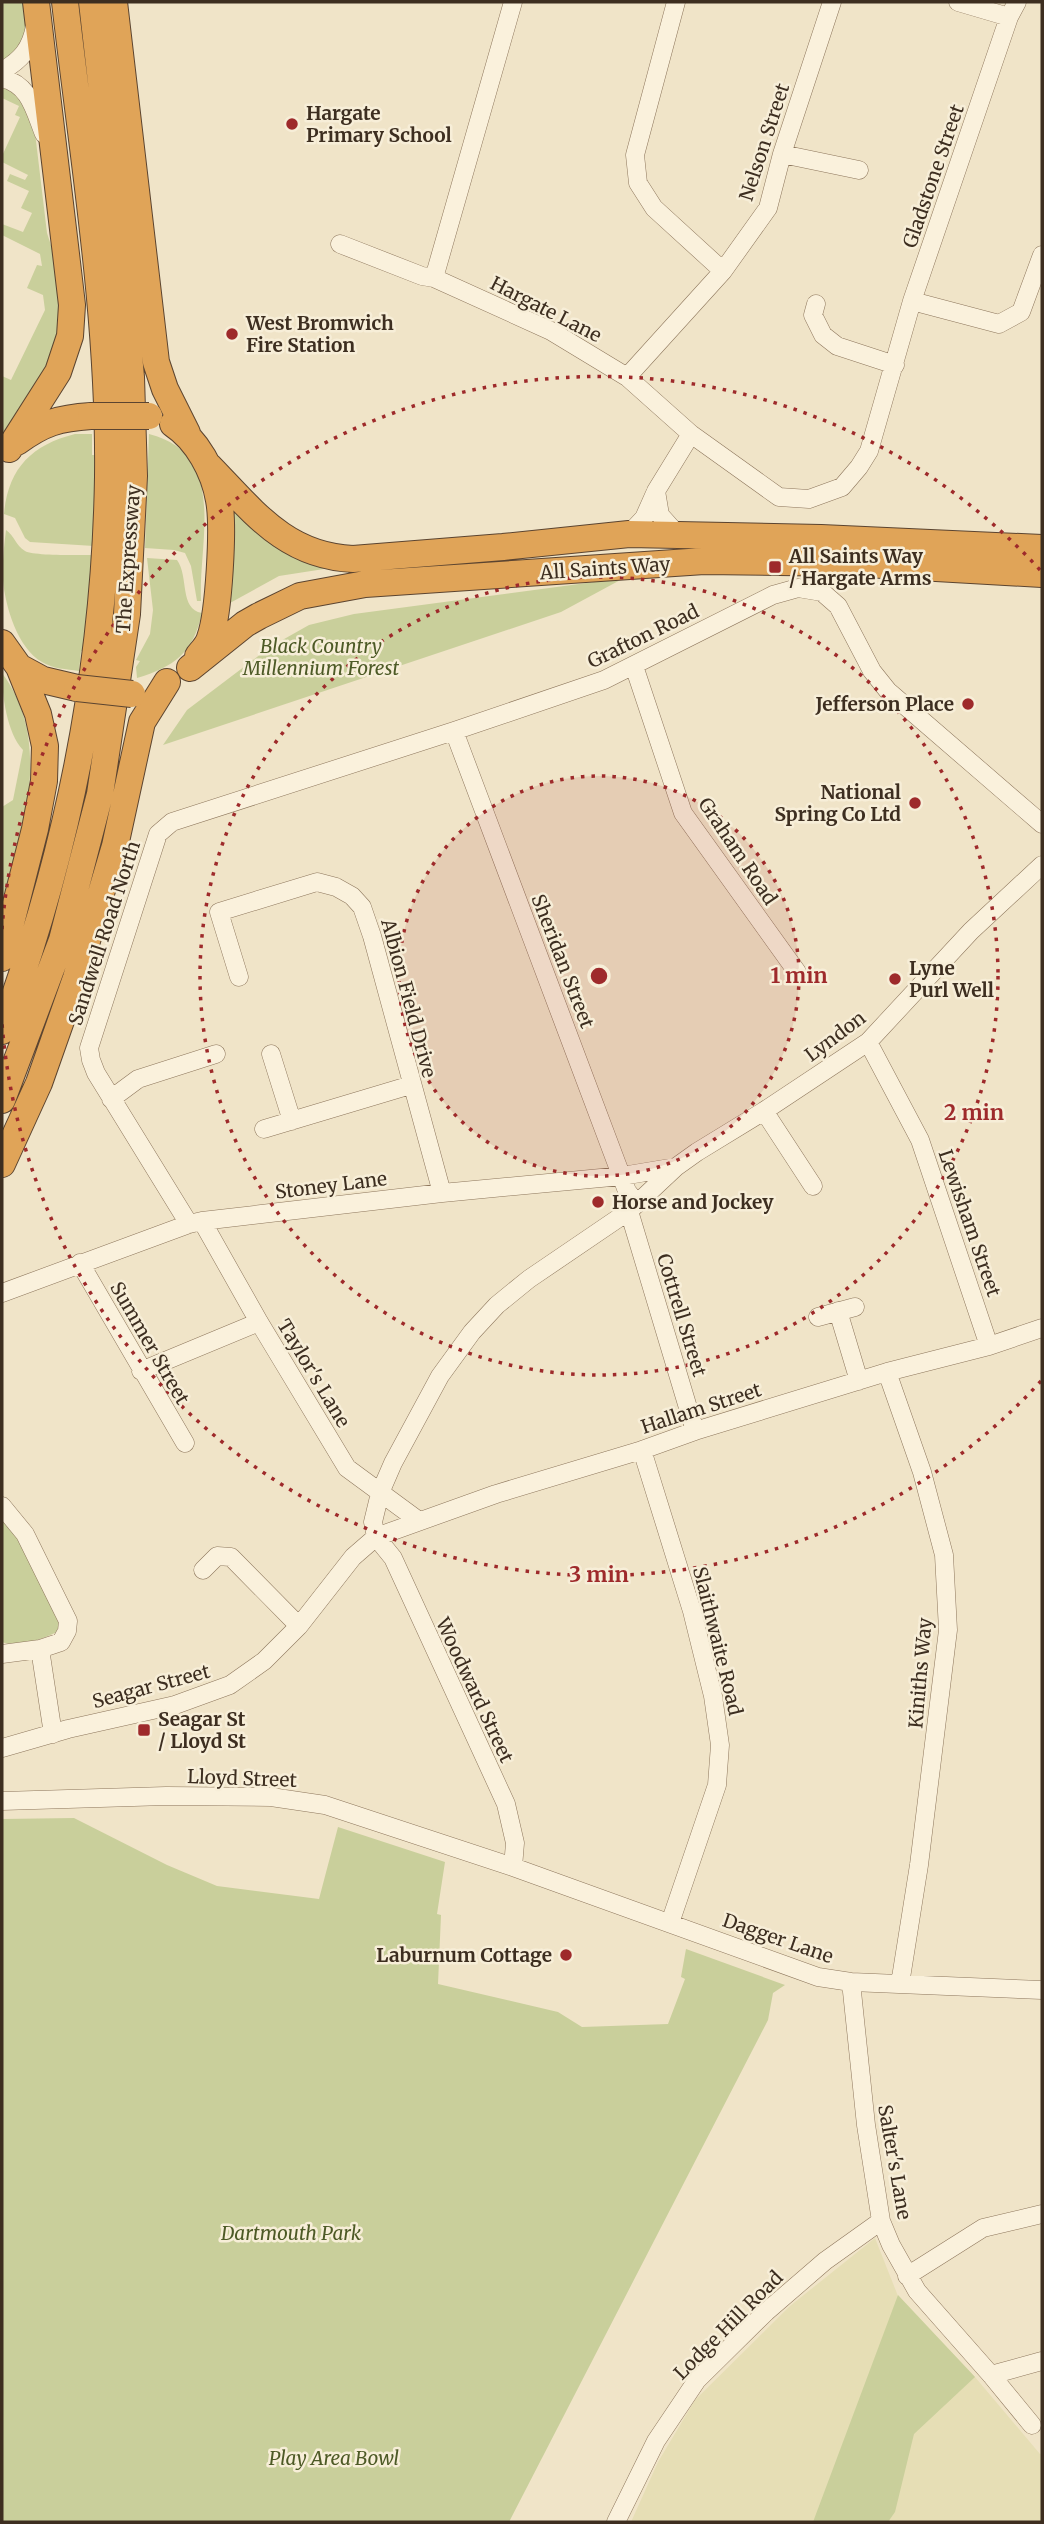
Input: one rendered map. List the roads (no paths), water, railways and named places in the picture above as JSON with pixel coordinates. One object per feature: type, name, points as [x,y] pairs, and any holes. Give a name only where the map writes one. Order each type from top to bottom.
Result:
[{"type":"highway","name":"The Expressway","points":[[2,1031],[25,968],[61,847],[82,750],[103,580],[108,475],[105,379],[65,2]]},
{"type":"highway","name":"The Expressway","points":[[2,1100],[62,940],[97,807],[127,614],[134,476],[131,377],[120,250],[92,2]]},
{"type":"highway","points":[[114,2],[156,362],[165,389],[187,433],[209,466],[219,499],[221,525],[217,594],[209,639],[190,668]]},
{"type":"highway","points":[[5,454],[58,372],[70,336],[72,306],[37,9]]},
{"type":"highway","points":[[5,454],[47,423],[64,418],[149,416],[165,419],[187,433]]},
{"type":"highway","name":"All Saints Way","points":[[209,466],[271,529],[291,543],[335,558],[503,547],[629,534],[1042,548]]},
{"type":"highway","name":"All Saints Way","points":[[19,667],[43,680],[77,688],[132,694],[148,692],[190,668],[259,616],[300,596],[366,584],[704,561],[849,563],[1042,574]]},
{"type":"highway","points":[[2,643],[19,667],[38,714],[45,746],[44,781],[35,829],[2,958]]},
{"type":"highway","points":[[2,1164],[39,1083],[76,978],[115,846],[142,722],[167,682]]},
{"type":"street","points":[[434,278],[513,2]]},
{"type":"street","points":[[676,2],[635,155],[638,183],[654,208],[723,271]]},
{"type":"street","name":"Nelson Street","points":[[627,377],[723,271],[768,208],[782,154],[832,2]]},
{"type":"street","points":[[958,2],[1013,9]]},
{"type":"street","points":[[2,71],[18,62],[32,43],[37,9]]},
{"type":"street","name":"Gladstone Street","points":[[691,434],[779,497],[809,499],[842,487],[851,479],[864,459],[895,366],[912,301],[1013,9]]},
{"type":"street","points":[[2,78],[15,82],[29,94],[55,163]]},
{"type":"street","points":[[782,154],[859,170]]},
{"type":"street","name":"Hargate Lane","points":[[340,244],[422,276],[434,278],[551,331],[627,377],[691,434]]},
{"type":"street","points":[[912,301],[999,324],[1021,312],[1042,255]]},
{"type":"street","points":[[816,304],[813,315],[823,335],[837,346],[895,366]]},
{"type":"street","points":[[629,534],[644,518],[656,491],[691,434]]},
{"type":"street","points":[[656,491],[660,515],[677,534]]},
{"type":"street","name":"Grafton Road","points":[[172,822],[604,680],[774,595],[798,588],[822,592],[838,606],[872,671],[888,691],[1042,824]]},
{"type":"street","name":"Graham Road","points":[[634,666],[683,813],[797,972]]},
{"type":"street","name":"Sheridan Street","points":[[454,731],[633,1207]]},
{"type":"street","name":"Sandwell Road North","points":[[172,822],[158,834],[89,1048],[93,1066],[111,1099],[196,1222]]},
{"type":"street","name":"Lyndon","points":[[376,1537],[373,1522],[380,1493],[393,1463],[440,1376],[472,1332],[497,1305],[529,1279],[633,1207],[676,1167],[868,1042],[971,931],[1042,865]]},
{"type":"street","name":"Albion Field Drive","points":[[239,977],[219,912],[317,882],[336,887],[352,896],[362,907],[372,936],[442,1193]]},
{"type":"street","name":"Lewisham Street","points":[[868,1042],[920,1140],[989,1346]]},
{"type":"street","points":[[271,1054],[292,1121]]},
{"type":"street","points":[[111,1099],[138,1079],[212,1061]]},
{"type":"street","points":[[264,1129],[411,1085]]},
{"type":"street","points":[[764,1111],[813,1186]]},
{"type":"street","name":"Stoney Lane","points":[[2,1293],[196,1222],[442,1193],[622,1176],[676,1167]]},
{"type":"street","name":"Cottrell Street","points":[[633,1207],[695,1431]]},
{"type":"street","name":"Taylor's Lane","points":[[196,1222],[347,1468],[419,1521]]},
{"type":"street","name":"Summer Street","points":[[80,1263],[184,1443]]},
{"type":"street","points":[[818,1317],[846,1309],[859,1381]]},
{"type":"street","points":[[141,1371],[259,1322]]},
{"type":"street","name":"Hallam Street","points":[[376,1537],[496,1494],[642,1450],[695,1431],[887,1372],[989,1346],[1042,1328]]},
{"type":"street","name":"Kiniths Way","points":[[887,1372],[922,1472],[944,1555],[948,1630],[919,1865],[900,1984]]},
{"type":"street","name":"Slaithwaite Road","points":[[642,1450],[692,1611],[713,1696],[720,1745],[717,1785],[670,1923]]},
{"type":"street","points":[[2,1506],[25,1534],[68,1621],[67,1631],[61,1642],[40,1649],[2,1654]]},
{"type":"street","name":"Seagar Street","points":[[2,1748],[176,1705],[214,1692],[246,1674],[264,1661],[299,1626],[353,1557],[376,1537]]},
{"type":"street","name":"Woodward Street","points":[[376,1537],[393,1558],[506,1804],[515,1843],[513,1867]]},
{"type":"street","points":[[203,1570],[217,1556],[231,1556],[299,1626]]},
{"type":"street","points":[[40,1649],[53,1734]]},
{"type":"street","name":"Lloyd Street","points":[[2,1801],[166,1796],[271,1797],[325,1805],[513,1867]]},
{"type":"street","name":"Dagger Lane","points":[[513,1867],[818,1977],[851,1982],[1042,1990]]},
{"type":"street","name":"Salter's Lane","points":[[851,1982],[866,2125],[881,2221],[917,2291],[1032,2425]]},
{"type":"street","points":[[907,2276],[983,2228],[1042,2214]]},
{"type":"street","name":"Lodge Hill Road","points":[[616,2522],[656,2441],[697,2380],[766,2312],[825,2261],[881,2221]]},
{"type":"street","points":[[991,2375],[1042,2361]]},
{"type":"place","name":"Hargate Primary School","points":[[292,124]]},
{"type":"place","name":"West Bromwich Fire Station","points":[[232,334]]},
{"type":"place","name":"All Saints Way / Hargate Arms","points":[[775,567]]},
{"type":"place","name":"Jefferson Place","points":[[968,704]]},
{"type":"place","name":"National Spring Co Ltd","points":[[915,803]]},
{"type":"place","name":"Lyne Purl Well","points":[[895,979]]},
{"type":"place","name":"Horse and Jockey","points":[[598,1202]]},
{"type":"place","name":"Seagar St / Lloyd St","points":[[144,1730]]},
{"type":"place","name":"Laburnum Cottage","points":[[566,1955]]},
{"type":"park label","name":"Black Country Millennium Forest","points":[[321,657]]},
{"type":"park label","name":"Dartmouth Park","points":[[291,2233]]},
{"type":"park label","name":"Play Area Bowl","points":[[334,2458]]}]
